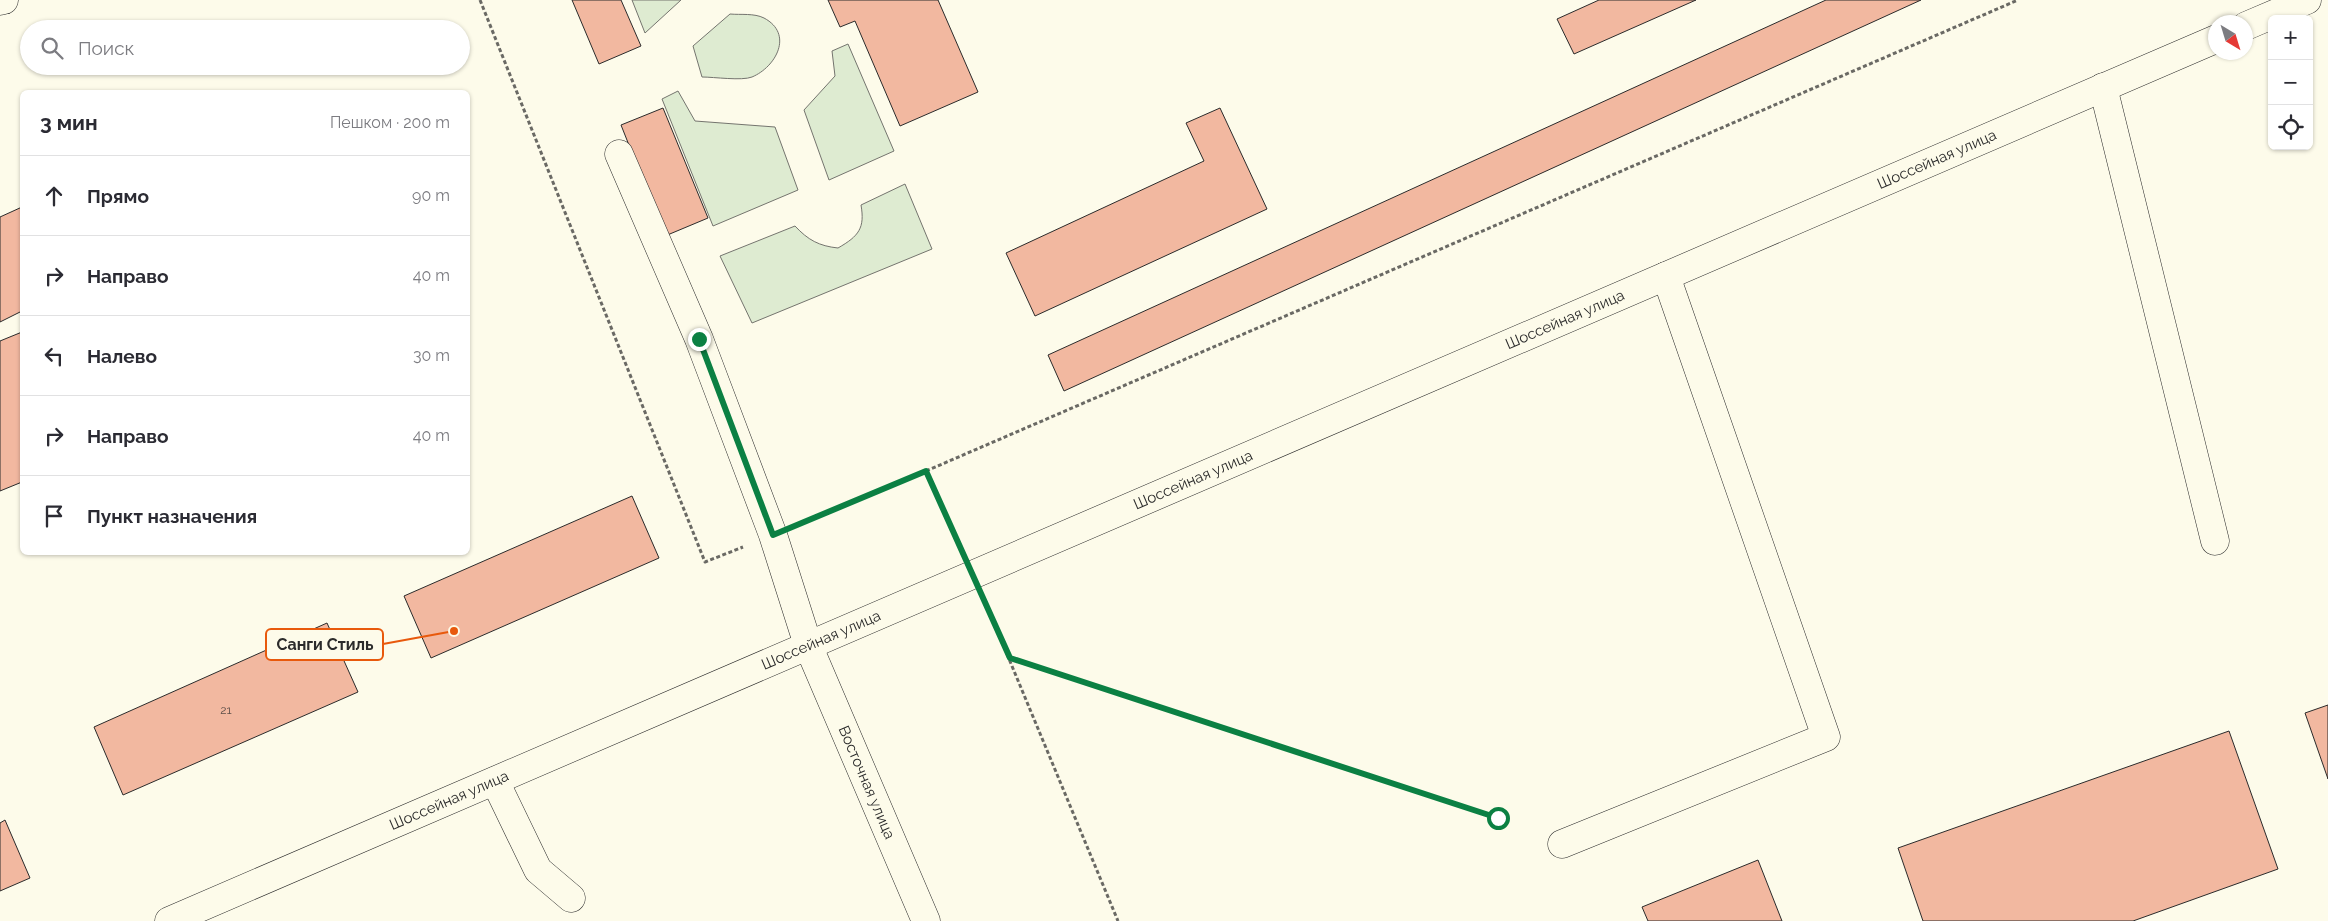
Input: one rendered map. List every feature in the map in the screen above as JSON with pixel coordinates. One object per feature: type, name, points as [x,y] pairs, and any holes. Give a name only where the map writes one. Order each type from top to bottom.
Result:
[{"type":"main road","points":[[0,2],[4,0]]},
{"type":"main road","points":[[2253,23],[2307,0]]},
{"type":"main road","name":"Шоссейная улица","points":[[170,921],[2208,42]]},
{"type":"main road","points":[[2103,86],[2215,541]]},
{"type":"main road","name":"Восточная улица","points":[[619,154],[699,339],[773,535],[808,646],[926,921]]},
{"type":"main road","points":[[1562,844],[1826,737],[1666,276]]},
{"type":"main road","points":[[494,781],[538,870],[571,898]]},
{"type":"path","points":[[480,0],[705,562],[926,471],[2018,0]]},
{"type":"path","points":[[926,471],[1010,658],[1118,921]]},
{"type":"path","points":[[1010,658],[1498,818]]},
{"type":"green space","points":[[632,0],[681,0],[645,33]]},
{"type":"green space","points":[[730,14],[756,15],[764,18],[773,25],[778,33],[780,41],[778,50],[768,66],[752,77],[735,79],[702,77],[693,46]]},
{"type":"green space","points":[[848,44],[894,151],[829,180],[804,110],[835,76],[832,51]]},
{"type":"green space","points":[[678,91],[695,121],[775,127],[798,190],[713,226],[662,99]]},
{"type":"green space","points":[[905,184],[932,249],[752,323],[720,256],[795,226],[814,242],[838,248],[859,231],[862,220],[861,205]]},
{"type":"building","points":[[572,0],[621,0],[641,46],[599,64]]},
{"type":"building","points":[[828,0],[938,0],[978,92],[900,126],[855,21],[840,27]]},
{"type":"building","points":[[1599,0],[1696,0],[1574,54],[1557,19]]},
{"type":"building","points":[[1826,0],[1921,0],[1064,391],[1048,355]]},
{"type":"building","points":[[663,108],[708,218],[665,236],[621,125]]},
{"type":"building","points":[[1220,108],[1267,209],[1035,316],[1006,253],[1204,161],[1186,123]]},
{"type":"building","points":[[20,208],[20,312],[0,322],[0,217]]},
{"type":"building","points":[[20,333],[20,483],[0,491],[0,341]]},
{"type":"building","points":[[632,496],[659,558],[431,658],[404,596]]},
{"type":"building","points":[[327,623],[358,692],[123,795],[94,727]]},
{"type":"building","points":[[2328,705],[2328,779],[2305,713]]},
{"type":"building","points":[[2229,731],[2278,869],[2133,921],[1923,921],[1898,848]]},
{"type":"building","points":[[5,820],[30,878],[0,891],[0,823]]},
{"type":"building","points":[[1758,860],[1782,921],[1648,921],[1642,907]]},
{"type":"place","name":"Санги Стиль","points":[[454,631]]},
{"type":"route","points":[[699,339],[773,535],[926,471],[1010,658],[1498,818]]}]
